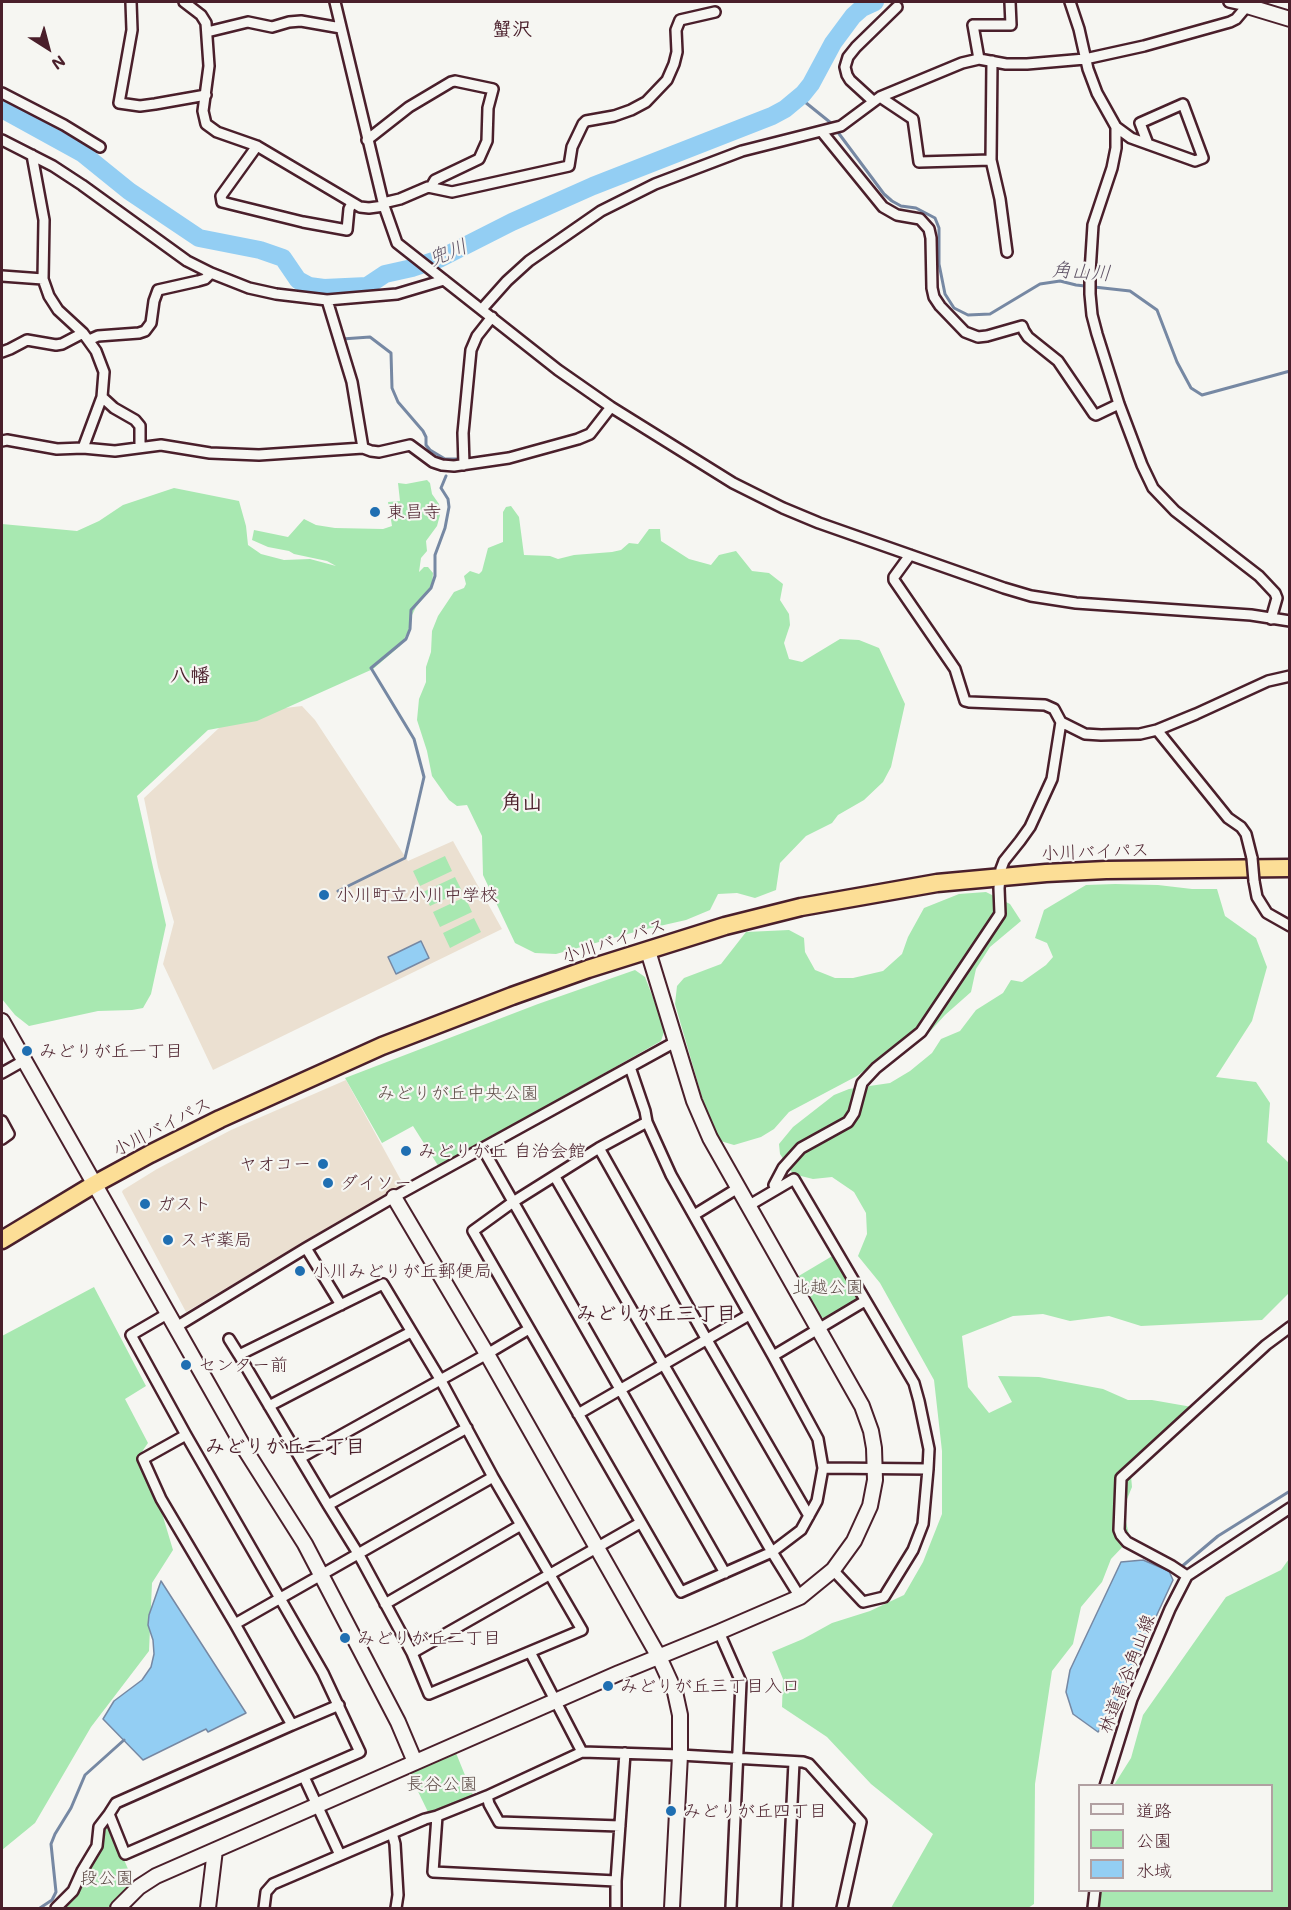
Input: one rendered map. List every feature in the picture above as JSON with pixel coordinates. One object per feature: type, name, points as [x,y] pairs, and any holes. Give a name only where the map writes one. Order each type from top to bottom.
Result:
[{"type":"highway","name":"小川バイパス","points":[[2,1240],[93,1185],[150,1154],[220,1119],[382,1046],[588,969],[725,926],[801,907],[937,883],[1000,876],[1106,870],[1290,868]]},
{"type":"street","points":[[131,2],[132,30],[119,103],[155,104],[206,95]]},
{"type":"street","points":[[184,2],[201,15],[206,23],[209,66],[203,111],[206,124],[217,132],[257,146],[352,203],[369,208],[431,187],[452,192],[568,166],[572,147],[582,124],[631,110],[646,102],[667,81],[677,52],[676,30],[680,20],[715,12]]},
{"type":"street","points":[[335,2],[383,205],[394,237],[402,249],[483,309],[558,370],[611,407],[748,491],[819,524],[950,571],[1031,596],[1076,603],[1251,615],[1290,621]]},
{"type":"street","points":[[979,59],[973,25],[1011,25],[1011,2]]},
{"type":"street","points":[[1070,2],[1079,29],[1085,59],[1097,93],[1116,128],[1131,138],[1195,161],[1203,158],[1183,104],[1140,123],[1148,144]]},
{"type":"street","points":[[1230,2],[1290,19]]},
{"type":"street","points":[[483,309],[507,281],[529,261],[601,211],[655,184],[742,151],[822,132],[851,120],[877,99],[962,63],[979,59],[1016,64],[1085,59],[1144,46],[1230,22],[1236,19],[1247,6]]},
{"type":"street","points":[[897,7],[856,47],[849,57],[845,67],[850,80],[877,99],[913,119],[919,162],[991,160]]},
{"type":"street","points":[[207,32],[248,22],[272,27],[301,21],[341,28]]},
{"type":"street","points":[[992,61],[991,160],[1000,199],[1007,252]]},
{"type":"street","points":[[368,140],[409,107],[451,82],[493,88],[488,108],[487,141],[479,159],[435,180],[431,187]]},
{"type":"street","points":[[2,93],[64,124],[100,147]]},
{"type":"street","points":[[1116,128],[1116,148],[1112,168],[1093,225],[1090,294],[1092,315],[1119,404],[1152,488],[1175,511],[1259,576],[1275,593],[1271,619]]},
{"type":"street","points":[[822,132],[883,207],[897,215],[920,219],[929,229],[934,297],[965,332],[978,337],[1022,326],[1028,337],[1058,361],[1094,414],[1119,404]]},
{"type":"street","points":[[2,140],[82,184],[170,249],[211,273],[249,288],[276,294],[327,300],[397,294],[444,280]]},
{"type":"street","points":[[257,146],[221,196],[222,202],[303,222],[347,230],[349,209],[352,203]]},
{"type":"street","points":[[32,155],[45,231],[43,279],[49,296],[58,310],[86,337],[103,364],[105,378],[102,396],[82,448]]},
{"type":"street","points":[[2,352],[27,340],[56,345],[86,337],[145,331],[151,323],[158,290],[205,279],[211,273]]},
{"type":"street","points":[[2,276],[43,279]]},
{"type":"street","points":[[327,300],[352,382],[363,448]]},
{"type":"street","points":[[464,465],[463,433],[471,350],[477,336],[492,317]]},
{"type":"street","points":[[102,396],[114,408],[135,420],[140,426],[142,434],[140,447]]},
{"type":"street","points":[[2,441],[57,448],[115,451],[161,445],[210,453],[259,455],[363,448],[379,452],[410,445],[433,462],[442,465],[464,465],[509,458],[555,443],[578,439],[590,434],[611,407]]},
{"type":"street","points":[[910,555],[894,580],[955,669],[965,700],[969,702],[1045,705],[1054,709],[1061,722],[1085,734],[1140,734],[1157,730],[1268,681],[1290,676]]},
{"type":"street","points":[[777,1190],[774,1185],[783,1168],[801,1148],[848,1122],[856,1107],[862,1083],[876,1068],[921,1032],[1000,914],[1000,876],[1004,861],[1029,827],[1052,779],[1061,722]]},
{"type":"street","points":[[1157,730],[1228,818],[1241,827],[1246,834],[1257,897],[1267,913],[1290,926]]},
{"type":"street","points":[[118,1908],[139,1887],[156,1876],[557,1700],[800,1597],[832,1570],[850,1549],[870,1506],[875,1469],[871,1431],[862,1406],[714,1146],[694,1101],[648,951]]},
{"type":"street","points":[[2,1021],[167,1314],[321,1576],[393,1711],[415,1762]]},
{"type":"street","points":[[176,1327],[394,1197],[677,1041]]},
{"type":"street","points":[[2,1073],[25,1060]]},
{"type":"street","points":[[630,1067],[647,1122],[671,1175],[818,1439],[823,1468],[817,1502],[801,1530],[772,1552],[681,1592],[472,1231],[513,1202],[599,1148],[647,1122]]},
{"type":"street","points":[[2,1120],[9,1134],[2,1139]]},
{"type":"street","points":[[599,1148],[706,1340],[809,1516]]},
{"type":"street","points":[[483,1149],[725,1573]]},
{"type":"street","points":[[555,1177],[800,1597]]},
{"type":"street","points":[[748,1206],[794,1179],[914,1383],[929,1449],[923,1524],[912,1550],[884,1597],[863,1602],[832,1570]]},
{"type":"street","points":[[694,1215],[738,1188]]},
{"type":"street","points":[[394,1197],[487,1354],[659,1657],[675,1692],[680,1715],[680,1755],[672,1908]]},
{"type":"street","points":[[306,1248],[340,1305]]},
{"type":"street","points":[[229,1339],[359,1555],[412,1653],[429,1694],[582,1630],[383,1284],[239,1355]]},
{"type":"street","points":[[773,1356],[865,1301]]},
{"type":"street","points":[[109,1814],[125,1854],[360,1752],[323,1673],[131,1335],[167,1314]]},
{"type":"street","points":[[578,1414],[749,1315]]},
{"type":"street","points":[[1290,1327],[1266,1345],[1121,1478],[1119,1530],[1127,1542],[1186,1576],[1290,1508]]},
{"type":"street","points":[[300,1458],[529,1329]]},
{"type":"street","points":[[269,1406],[411,1332]]},
{"type":"street","points":[[328,1505],[467,1428]]},
{"type":"street","points":[[186,1435],[144,1459],[161,1499],[292,1725]]},
{"type":"street","points":[[823,1468],[928,1469]]},
{"type":"street","points":[[235,1624],[493,1477]]},
{"type":"street","points":[[412,1653],[640,1523]]},
{"type":"street","points":[[385,1604],[521,1525]]},
{"type":"street","name":"林道高谷角山線","points":[[1105,1784],[1132,1699],[1186,1576]]},
{"type":"street","points":[[719,1632],[741,1683],[730,1908]]},
{"type":"street","points":[[530,1652],[557,1700],[582,1752]]},
{"type":"street","points":[[56,1908],[73,1891],[97,1846],[99,1827],[116,1803],[339,1705]]},
{"type":"street","points":[[264,1908],[266,1892],[273,1884],[425,1819],[487,1796],[582,1752],[737,1758],[809,1764],[861,1822],[842,1908]]},
{"type":"street","points":[[616,1908],[625,1753]]},
{"type":"street","points":[[787,1908],[794,1762]]},
{"type":"street","points":[[304,1777],[340,1855]]},
{"type":"street","points":[[487,1796],[500,1822],[620,1826]]},
{"type":"street","points":[[437,1816],[433,1872],[616,1881]]},
{"type":"street","points":[[392,1833],[395,1844],[398,1895],[396,1908]]},
{"type":"street","points":[[208,1908],[215,1850]]},
{"type":"street","points":[[1093,1908],[1095,1892]]},
{"type":"shaded area","name":"小川町立小川中学校","points":[[302,706],[315,720],[408,861],[453,841],[502,929],[213,1070],[163,964],[174,922],[158,867],[144,798],[234,714]]},
{"type":"shaded area","points":[[346,1080],[403,1184],[186,1312],[122,1192],[123,1190],[157,1169],[231,1130]]},
{"type":"green space","points":[[427,480],[439,504],[440,515],[437,526],[426,541],[427,551],[421,558],[419,572],[424,567],[428,567],[433,573],[432,587],[416,607],[408,632],[400,646],[373,669],[257,721],[208,730],[137,796],[166,925],[151,994],[143,1008],[98,1011],[29,1026],[15,1015],[2,999],[2,524],[77,531],[99,521],[123,505],[174,488],[239,501],[246,526],[248,545],[261,554],[284,560],[310,559],[336,566],[327,561],[268,547],[252,540],[254,530],[288,537],[304,519],[316,525],[335,528],[383,529],[392,526],[388,502],[400,501],[398,483],[406,484]]},
{"type":"green space","points":[[511,506],[519,517],[524,555],[550,556],[558,559],[574,555],[612,552],[621,550],[629,543],[638,544],[649,529],[660,529],[661,541],[689,559],[711,565],[719,555],[736,551],[752,571],[769,573],[783,584],[780,600],[789,614],[790,625],[784,643],[789,659],[802,662],[840,639],[859,640],[879,648],[905,704],[891,767],[883,782],[864,800],[838,815],[832,823],[806,836],[780,863],[776,890],[755,898],[737,893],[718,894],[710,910],[686,920],[556,954],[535,953],[515,943],[483,875],[482,836],[467,805],[457,806],[449,800],[432,776],[417,720],[419,699],[426,682],[432,631],[438,616],[454,592],[464,588],[466,584],[464,576],[470,571],[479,574],[482,571],[488,548],[503,542],[503,512],[506,507]]},
{"type":"green space","points":[[445,856],[452,871],[420,886],[413,871]]},
{"type":"green space","points":[[455,877],[462,891],[430,906],[423,892]]},
{"type":"green space","points":[[1115,884],[1217,889],[1225,916],[1256,938],[1267,967],[1252,1021],[1216,1077],[1256,1082],[1270,1103],[1267,1142],[1289,1163],[1289,1293],[1262,1320],[1141,1326],[1109,1316],[1070,1321],[1043,1314],[1013,1316],[962,1336],[968,1387],[989,1413],[1012,1402],[998,1376],[1039,1377],[1103,1389],[1128,1400],[1152,1400],[1192,1407],[1130,1465],[1132,1487],[1123,1509],[1130,1539],[1111,1559],[1102,1582],[1081,1607],[1073,1644],[1052,1671],[1035,1784],[1034,1904],[1028,1908],[891,1908],[933,1834],[871,1784],[827,1737],[782,1707],[783,1679],[772,1652],[832,1623],[870,1611],[904,1595],[923,1562],[942,1514],[942,1451],[934,1380],[880,1283],[858,1256],[867,1234],[866,1213],[854,1192],[832,1177],[813,1179],[793,1174],[780,1154],[779,1144],[793,1127],[834,1095],[849,1089],[890,1083],[910,1071],[932,1053],[941,1039],[960,1031],[976,1010],[1003,993],[1011,980],[1022,982],[1046,965],[1053,957],[1047,943],[1035,938],[1044,910],[1086,885]]},
{"type":"green space","points":[[986,892],[1010,904],[1021,921],[990,947],[976,969],[971,992],[924,1038],[891,1061],[869,1067],[857,1076],[789,1112],[774,1129],[761,1137],[734,1145],[717,1140],[708,1118],[675,1004],[677,986],[684,978],[721,964],[746,932],[789,930],[804,938],[805,952],[815,970],[835,978],[853,978],[883,971],[902,954],[908,937],[924,908],[959,894]]},
{"type":"green space","points":[[465,897],[472,912],[440,927],[433,912]]},
{"type":"green space","points":[[474,918],[481,932],[450,948],[443,933]]},
{"type":"green space","name":"みどりが丘中央公園","points":[[635,970],[645,977],[665,1029],[661,1041],[439,1167],[413,1126],[382,1143],[345,1078],[538,1004]]},
{"type":"green space","name":"北越公園","points":[[834,1255],[858,1298],[856,1302],[827,1319],[821,1317],[797,1277]]},
{"type":"green space","points":[[94,1287],[146,1386],[125,1399],[148,1443],[139,1456],[158,1500],[173,1550],[152,1583],[149,1651],[91,1727],[35,1823],[2,1850],[2,1336]]},
{"type":"green space","points":[[1289,1559],[1289,1908],[1098,1908],[1096,1892],[1273,1892],[1273,1784],[1115,1784],[1131,1758],[1143,1715],[1226,1597],[1281,1570]]},
{"type":"green space","name":"長谷公園","points":[[456,1753],[473,1795],[429,1814],[409,1773]]},
{"type":"green space","name":"段公園","points":[[103,1825],[110,1827],[134,1883],[109,1908],[60,1908]]},
{"type":"water","points":[[421,941],[429,958],[396,974],[388,957]]},
{"type":"water","points":[[1143,1560],[1169,1571],[1173,1580],[1110,1716],[1098,1732],[1073,1714],[1066,1692],[1070,1670],[1121,1562]]},
{"type":"water","points":[[161,1581],[246,1713],[208,1732],[206,1729],[143,1760],[103,1719],[114,1701],[142,1680],[151,1667],[154,1654],[153,1640],[148,1625],[149,1615]]},
{"type":"waterway","name":"兜川","points":[[2,109],[82,153],[129,191],[199,238],[260,250],[283,258],[298,280],[309,286],[324,288],[367,286],[385,274],[439,259],[512,222],[593,186],[785,109],[811,84],[833,43],[853,16],[862,8],[875,2]]},
{"type":"waterway","name":"角山川","points":[[800,98],[831,123],[884,194],[901,206],[916,208],[935,218],[939,228],[939,264],[945,294],[954,308],[968,315],[990,314],[1040,284],[1060,281],[1130,291],[1157,310],[1177,362],[1191,388],[1202,395],[1290,371]]},
{"type":"waterway","points":[[342,339],[370,337],[391,353],[392,388],[398,402],[423,431],[426,445],[430,450],[445,459],[459,459]]},
{"type":"waterway","points":[[338,891],[405,858],[424,777],[414,739],[371,668],[406,639],[410,629],[411,610],[431,588],[435,576],[435,555],[445,528],[449,507],[448,499],[441,488],[446,476]]},
{"type":"waterway","points":[[1180,1568],[1218,1536],[1290,1491]]},
{"type":"waterway","points":[[40,1908],[52,1900],[56,1892],[51,1844],[55,1834],[71,1808],[85,1775],[124,1740]]},
{"type":"place","name":"東昌寺","points":[[375,512]]},
{"type":"place","name":"小川町立小川中学校","points":[[324,895]]},
{"type":"place","name":"みどりが丘一丁目","points":[[27,1051]]},
{"type":"place","name":"みどりが丘 自治会館","points":[[406,1151]]},
{"type":"place","name":"ヤオコー","points":[[323,1164]]},
{"type":"place","name":"ダイソー","points":[[328,1183]]},
{"type":"place","name":"ガスト","points":[[145,1204]]},
{"type":"place","name":"スギ薬局","points":[[168,1240]]},
{"type":"place","name":"小川みどりが丘郵便局","points":[[300,1271]]},
{"type":"place","name":"センター前","points":[[186,1365]]},
{"type":"place","name":"みどりが丘二丁目","points":[[345,1638]]},
{"type":"place","name":"みどりが丘三丁目入口","points":[[608,1686]]},
{"type":"place","name":"みどりが丘四丁目","points":[[671,1811]]},
{"type":"district","name":"蟹沢","points":[[512,30]]},
{"type":"district","name":"八幡","points":[[190,676]]},
{"type":"district","name":"角山","points":[[522,803]]},
{"type":"district","name":"みどりが丘三丁目","points":[[656,1314]]},
{"type":"district","name":"みどりが丘二丁目","points":[[285,1447]]}]
